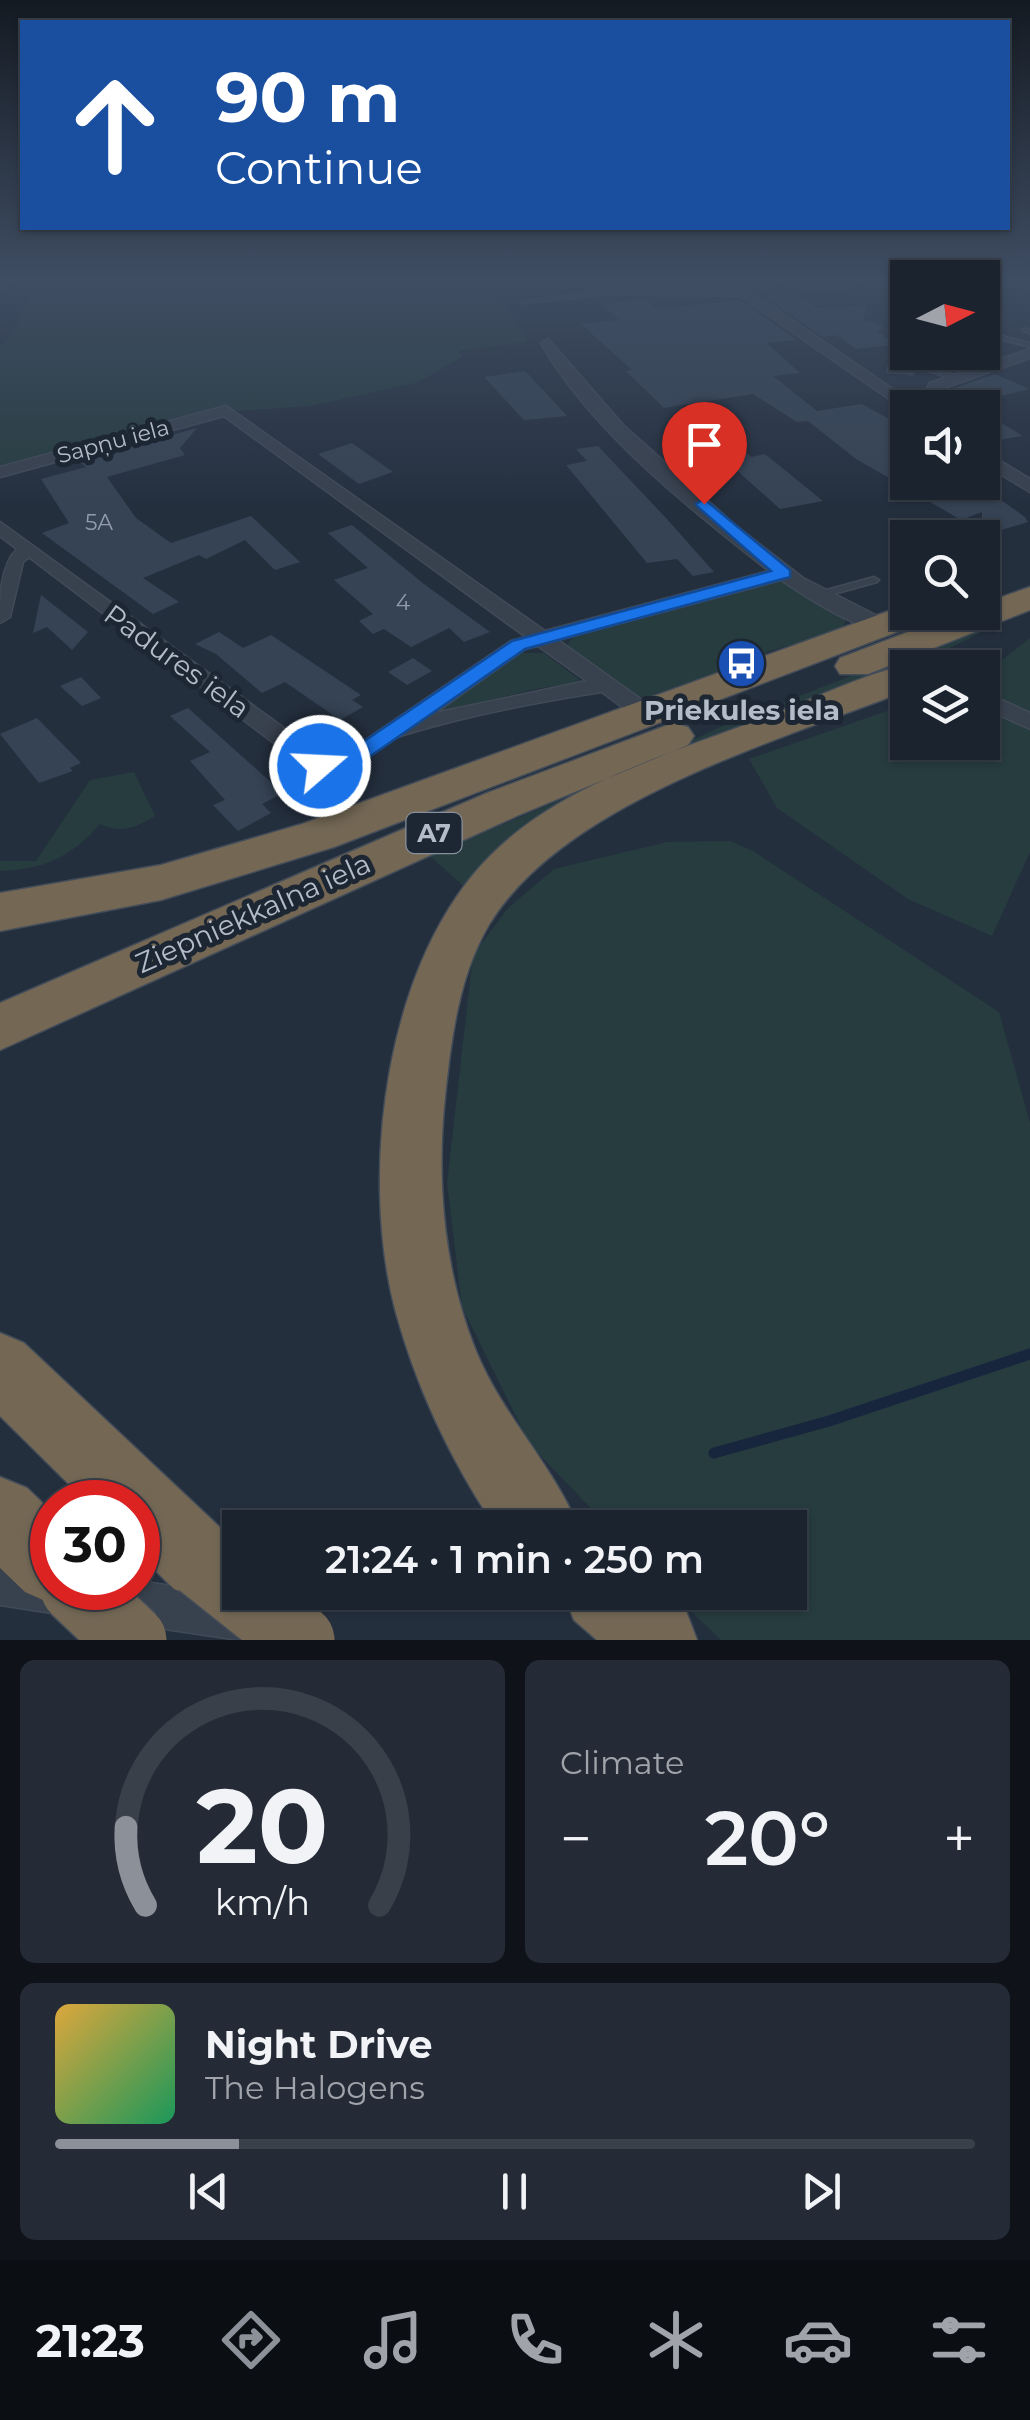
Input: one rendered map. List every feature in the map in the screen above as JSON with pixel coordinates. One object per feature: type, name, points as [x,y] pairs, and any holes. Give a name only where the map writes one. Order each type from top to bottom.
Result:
[{"type":"highway","points":[[1000,581],[1030,570]]},
{"type":"highway","name":"Ziepniekkalna iela","points":[[0,1026],[503,804],[1030,598]]},
{"type":"highway","points":[[963,650],[1030,614]]},
{"type":"highway","name":"Ziepniekkalna iela","points":[[0,912],[127,890],[301,840],[626,706],[890,621]]},
{"type":"highway","name":"Ziepniekkalna iela","points":[[842,670],[890,625]]},
{"type":"highway","points":[[528,1510],[459,1395],[433,1328],[413,1240],[408,1167],[412,1117],[433,993],[448,952],[467,915],[504,870],[572,816],[652,777],[890,683]]},
{"type":"highway","points":[[0,1367],[201,1562],[298,1640]]},
{"type":"highway","points":[[99,1610],[131,1640]]},
{"type":"highway","points":[[623,1610],[657,1640]]},
{"type":"street","points":[[554,354],[581,393],[784,573],[819,596],[890,617]]},
{"type":"street","points":[[836,354],[890,393]]},
{"type":"street","points":[[1000,363],[1028,354]]},
{"type":"street","points":[[933,390],[980,370]]},
{"type":"street","name":"Sapņu iela","points":[[0,472],[226,410],[539,639]]},
{"type":"street","points":[[1000,467],[1030,487]]},
{"type":"street","name":"Padures iela","points":[[0,527],[320,766]]},
{"type":"street","points":[[0,617],[14,560],[28,550]]},
{"type":"street","points":[[320,766],[352,760],[391,735],[421,708],[502,656],[539,639],[784,573]]},
{"type":"street","points":[[539,639],[626,706]]},
{"type":"street","points":[[391,735],[449,714],[538,694],[626,706]]},
{"type":"street","points":[[1000,707],[1030,722]]},
{"type":"street","points":[[18,1550],[226,1616],[343,1640]]},
{"type":"lane","points":[[932,370],[958,378]]},
{"type":"lane","points":[[819,596],[874,580]]},
{"type":"lane","name":"Padures iela","points":[[320,766],[354,795]]},
{"type":"green space","points":[[0,354],[460,354],[462,357],[417,383],[310,406],[204,413],[0,468]]},
{"type":"green space","points":[[783,581],[845,618],[845,624],[838,632],[769,651],[747,665],[652,700],[634,695],[565,649],[572,638]]},
{"type":"green space","points":[[968,630],[987,630],[946,650],[917,650]]},
{"type":"green space","points":[[1030,638],[1030,852],[992,936],[908,899],[777,808],[749,759],[890,710],[890,760],[1000,760],[1000,662]]},
{"type":"green space","points":[[518,653],[544,653],[584,683],[540,688],[422,717]]},
{"type":"green space","points":[[890,661],[890,675],[818,703],[469,891],[429,855],[609,780],[718,728]]},
{"type":"green space","points":[[134,772],[155,816],[128,828],[100,824],[55,860],[0,871],[0,861],[36,861],[90,780]]},
{"type":"green space","points":[[730,841],[753,851],[999,1012],[1030,1123],[1030,1640],[721,1640],[690,1610],[807,1610],[807,1510],[593,1510],[530,1445],[462,1307],[447,1183],[473,955],[508,908],[554,869],[667,842]]},
{"type":"building","points":[[614,354],[779,354],[800,373],[773,376],[817,411],[862,404],[890,419],[890,479],[856,459],[808,421],[797,422],[753,394],[664,408],[626,371],[632,370]]},
{"type":"building","points":[[890,354],[890,370],[917,370],[913,376],[886,373]]},
{"type":"building","points":[[525,371],[567,416],[524,420],[484,377]]},
{"type":"building","points":[[995,374],[1030,389],[1000,396],[1000,390],[955,388]]},
{"type":"building","points":[[1000,422],[1023,436],[1000,440]]},
{"type":"building","points":[[197,428],[180,448],[185,455],[107,477],[136,518],[171,543],[251,516],[300,562],[275,570],[245,540],[206,559],[199,555],[143,578],[179,602],[153,614],[42,533],[69,523],[41,479],[86,467],[80,462]]},
{"type":"building","points":[[728,436],[751,457],[765,454],[823,501],[780,509],[703,440]]},
{"type":"building","points":[[352,443],[393,472],[359,484],[318,454]]},
{"type":"building","points":[[598,446],[714,572],[693,576],[677,559],[647,563],[566,465],[587,461],[576,449]]},
{"type":"building","points":[[1000,499],[1028,522],[1000,531],[1000,520],[982,520],[982,512],[961,520],[927,500]]},
{"type":"building","points":[[352,525],[490,632],[464,642],[449,628],[411,647],[384,629],[373,634],[359,621],[373,614],[334,580],[368,568],[328,533]]},
{"type":"building","points":[[41,595],[88,632],[72,650],[47,627],[33,633]]},
{"type":"building","points":[[219,632],[243,648],[271,635],[361,695],[352,700],[363,707],[340,720],[285,682],[262,693],[216,654],[195,644]]},
{"type":"building","points":[[413,658],[432,671],[407,685],[388,672]]},
{"type":"building","points":[[81,677],[101,698],[82,706],[60,686]]},
{"type":"building","points":[[188,708],[283,793],[262,804],[271,813],[238,831],[213,805],[225,800],[190,761],[210,752],[170,716]]},
{"type":"building","points":[[37,718],[81,763],[70,768],[73,771],[39,783],[0,734]]},
{"type":"waterway","points":[[714,1453],[829,1421],[1030,1354]]},
{"type":"place","name":"Priekules iela","points":[[742,663]]},
{"type":"route","points":[[320,766],[352,760],[391,735],[421,708],[518,645],[784,573],[704,504]]}]
